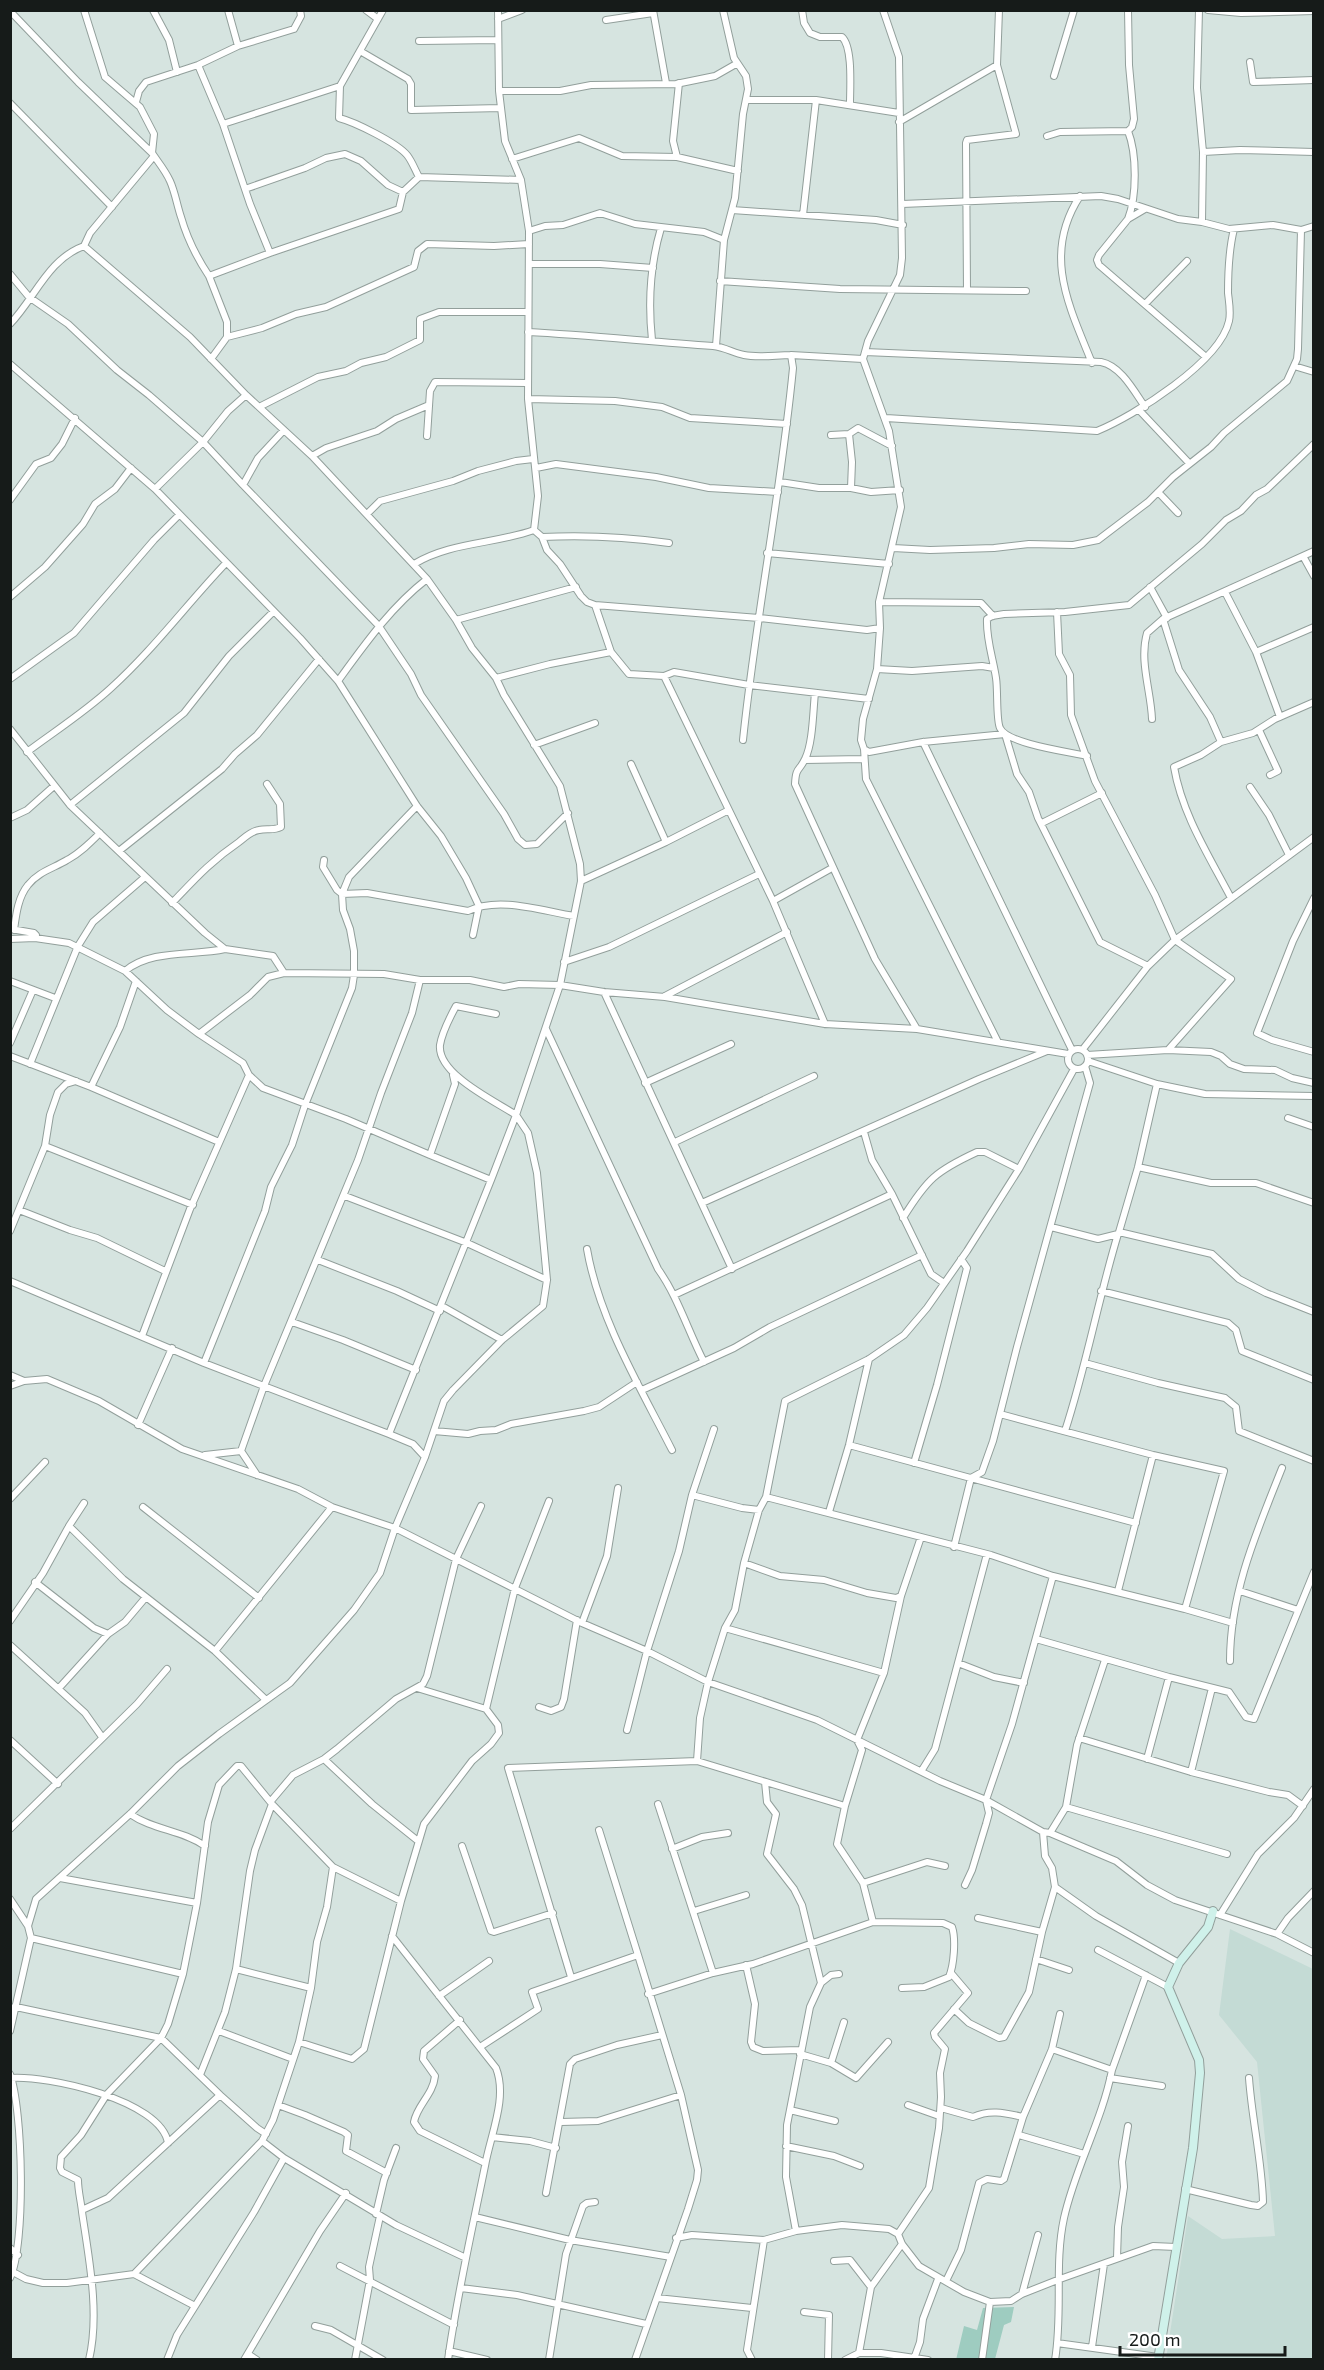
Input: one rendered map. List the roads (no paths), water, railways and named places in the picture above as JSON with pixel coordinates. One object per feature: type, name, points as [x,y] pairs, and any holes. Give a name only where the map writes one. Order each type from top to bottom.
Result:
[{"type":"street","points":[[10,324],[20,314],[29,297],[63,257],[84,246],[90,233],[153,155],[154,134],[136,102],[119,91],[105,77],[84,10]]},
{"type":"street","points":[[153,10],[169,40],[177,72]]},
{"type":"street","points":[[228,10],[238,46]]},
{"type":"street","points":[[136,102],[146,82],[198,65],[238,46],[294,29],[301,16],[300,10]]},
{"type":"street","points":[[366,10],[378,20]]},
{"type":"street","points":[[383,10],[340,86],[339,118],[376,134],[406,153],[419,177]]},
{"type":"street","points":[[498,10],[499,91],[505,141],[521,180],[529,231],[527,383],[533,459],[537,468],[538,506],[534,530]]},
{"type":"street","points":[[498,19],[522,10]]},
{"type":"street","points":[[716,346],[724,240],[735,198],[748,88],[746,76],[736,63],[723,10]]},
{"type":"street","points":[[802,10],[804,23],[810,33],[820,37],[842,37],[846,40],[849,53],[850,104]]},
{"type":"street","points":[[884,10],[899,57],[903,225],[900,274],[868,341],[864,355],[886,418],[900,490],[900,518],[879,602],[878,669],[863,719],[861,740],[864,749],[863,759],[866,779],[998,1042]]},
{"type":"street","points":[[967,290],[965,203],[967,140],[1016,135],[997,65],[999,10]]},
{"type":"street","points":[[1054,76],[1074,10]]},
{"type":"street","points":[[1047,136],[1060,132],[1128,131],[1132,127],[1134,119],[1129,65],[1128,10]]},
{"type":"street","points":[[1199,10],[1197,88],[1203,152],[1202,222]]},
{"type":"street","points":[[1208,10],[1241,13],[1314,11]]},
{"type":"street","points":[[10,11],[160,162],[179,205],[180,215],[197,258],[209,276],[227,322],[227,337],[211,359]]},
{"type":"street","points":[[606,20],[653,12],[666,83]]},
{"type":"street","points":[[419,41],[498,40]]},
{"type":"street","points":[[360,51],[408,79],[411,84],[411,110],[501,108]]},
{"type":"street","points":[[1250,62],[1253,82],[1314,80]]},
{"type":"street","points":[[499,91],[560,91],[591,85],[679,83],[715,76],[736,63]]},
{"type":"street","points":[[198,65],[223,124],[270,253]]},
{"type":"street","points":[[899,122],[997,65]]},
{"type":"street","points":[[677,157],[673,141],[679,83]]},
{"type":"street","points":[[223,124],[340,86]]},
{"type":"street","points":[[747,100],[816,100],[899,113]]},
{"type":"street","points":[[803,215],[816,100]]},
{"type":"street","points":[[10,103],[112,207]]},
{"type":"street","points":[[1128,131],[1133,149],[1134,204],[1128,219],[1097,260],[1206,357]]},
{"type":"street","points":[[513,159],[579,138],[622,156],[677,157],[738,171]]},
{"type":"street","points":[[1203,152],[1252,150],[1314,152]]},
{"type":"street","points":[[245,189],[345,153],[361,161],[388,185],[403,192]]},
{"type":"street","points":[[209,276],[348,225],[399,209],[403,192],[419,177],[521,180]]},
{"type":"street","points":[[1080,196],[1065,229],[1060,260],[1065,295],[1092,363]]},
{"type":"street","points":[[902,204],[1108,196],[1178,219],[1234,229],[1273,225],[1301,230],[1314,226]]},
{"type":"street","points":[[1128,219],[1145,209]]},
{"type":"street","points":[[732,210],[876,220],[903,225]]},
{"type":"street","points":[[529,231],[544,226],[563,225],[600,213],[634,224],[704,232],[724,240]]},
{"type":"street","points":[[652,340],[649,305],[654,254],[661,228]]},
{"type":"street","points":[[886,418],[1097,431],[1118,423],[1142,409],[1193,370],[1222,337],[1230,318],[1230,247],[1234,229]]},
{"type":"street","points":[[893,548],[994,549],[1029,544],[1085,544],[1098,540],[1111,531],[1211,447],[1240,418],[1287,381],[1298,349],[1301,230]]},
{"type":"street","points":[[227,337],[262,328],[296,314],[326,307],[414,267],[418,251],[427,244],[494,246],[529,244]]},
{"type":"street","points":[[84,246],[190,337],[312,456],[427,579],[456,620],[472,648],[496,678],[560,786],[568,813],[580,864],[581,881],[560,986],[516,1114],[467,1243],[389,1434]]},
{"type":"street","points":[[1146,303],[1187,261]]},
{"type":"street","points":[[529,264],[571,266],[600,264],[653,268]]},
{"type":"street","points":[[10,274],[29,297],[68,324],[117,370],[149,394],[203,442],[378,625],[411,674],[421,695],[504,814],[518,839],[525,845],[537,844],[568,813]]},
{"type":"street","points":[[720,281],[840,289],[1026,291]]},
{"type":"street","points":[[261,406],[318,376],[346,371],[361,363],[386,357],[408,348],[420,340],[420,319],[439,312],[528,312]]},
{"type":"street","points":[[528,332],[652,340],[681,346],[716,346],[745,355],[864,355],[1108,363],[1125,379],[1142,409],[1189,464]]},
{"type":"street","points":[[743,740],[767,553],[780,483],[793,368],[791,355]]},
{"type":"street","points":[[10,364],[75,418],[154,489],[339,681],[417,806],[441,836],[466,878],[479,906],[473,935]]},
{"type":"street","points":[[1294,366],[1314,372]]},
{"type":"street","points":[[428,436],[430,391],[435,382],[527,383]]},
{"type":"street","points":[[154,489],[203,442],[228,411],[246,394]]},
{"type":"street","points":[[528,399],[615,402],[662,407],[690,418],[787,424]]},
{"type":"street","points":[[312,456],[326,448],[377,431],[396,419],[429,405]]},
{"type":"street","points":[[10,500],[36,464],[51,458],[62,444],[75,418]]},
{"type":"street","points":[[831,435],[849,434],[858,428],[892,446]]},
{"type":"street","points":[[243,485],[258,459],[284,429]]},
{"type":"street","points":[[849,434],[852,462],[851,488]]},
{"type":"street","points":[[1148,966],[1100,942],[1038,818],[1029,792],[1017,774],[1005,734],[1000,728],[994,668],[986,630],[987,619],[993,616],[1081,611],[1129,605],[1213,535],[1226,520],[1241,511],[1256,495],[1267,489],[1314,444]]},
{"type":"street","points":[[367,514],[380,501],[453,481],[478,471],[533,459]]},
{"type":"street","points":[[537,468],[556,464],[656,477],[709,488],[778,492]]},
{"type":"street","points":[[10,597],[45,567],[83,524],[95,504],[116,489],[130,468]]},
{"type":"street","points":[[780,483],[819,488],[851,488],[871,492],[900,490]]},
{"type":"street","points":[[1158,492],[1178,513]]},
{"type":"street","points":[[10,680],[74,633],[147,548],[179,515]]},
{"type":"street","points":[[414,564],[428,556],[475,542],[534,530]]},
{"type":"street","points":[[534,530],[542,537],[547,550],[587,602],[595,605],[759,618],[867,630],[880,628]]},
{"type":"street","points":[[542,537],[637,538],[669,543]]},
{"type":"street","points":[[1152,718],[1151,697],[1145,670],[1146,635],[1165,619],[1314,551]]},
{"type":"street","points":[[767,553],[889,564]]},
{"type":"street","points":[[1303,556],[1314,576]]},
{"type":"street","points":[[27,752],[111,688],[154,644],[226,563]]},
{"type":"street","points":[[339,681],[378,625],[412,590],[427,579]]},
{"type":"street","points":[[1150,587],[1165,619],[1179,670],[1210,717],[1221,742]]},
{"type":"street","points":[[456,620],[576,588]]},
{"type":"street","points":[[1225,592],[1256,652],[1280,717]]},
{"type":"street","points":[[879,602],[981,603],[993,616]]},
{"type":"street","points":[[595,605],[611,652],[629,674],[664,676],[674,672],[749,685],[869,699]]},
{"type":"street","points":[[70,806],[184,713],[229,657],[273,612]]},
{"type":"street","points":[[1057,612],[1059,654],[1070,675],[1071,715],[1095,780],[1175,940],[1231,979],[1168,1050]]},
{"type":"street","points":[[1256,652],[1314,627]]},
{"type":"street","points":[[496,678],[611,652]]},
{"type":"street","points":[[118,851],[222,769],[257,735],[319,659]]},
{"type":"street","points":[[878,669],[912,671],[982,666],[994,668]]},
{"type":"street","points":[[664,676],[773,901],[825,1024]]},
{"type":"street","points":[[815,693],[805,760],[796,773],[795,784],[875,959],[917,1029]]},
{"type":"street","points":[[1231,898],[1192,823],[1178,789],[1174,767],[1201,755],[1221,742],[1259,730],[1280,717],[1314,702]]},
{"type":"street","points":[[534,745],[595,723]]},
{"type":"street","points":[[1259,730],[1278,771],[1270,775]]},
{"type":"street","points":[[12,733],[54,782],[54,786],[70,806],[172,903],[225,949]]},
{"type":"street","points":[[864,749],[869,752],[923,742],[1005,734],[1023,742],[1087,756]]},
{"type":"street","points":[[923,742],[1070,1052],[1069,1065],[1074,1069],[1080,1069],[1148,966],[1175,940],[1314,837]]},
{"type":"street","points":[[805,760],[863,759]]},
{"type":"street","points":[[631,764],[666,842]]},
{"type":"street","points":[[172,903],[216,858],[260,829],[274,830],[281,827],[280,804],[267,784]]},
{"type":"street","points":[[10,819],[27,810],[54,786]]},
{"type":"street","points":[[1250,787],[1269,815],[1289,855]]},
{"type":"street","points":[[1042,823],[1102,793]]},
{"type":"street","points":[[204,1363],[265,1211],[271,1187],[292,1144],[305,1105],[352,988],[354,975],[352,940],[342,894],[349,877],[417,806]]},
{"type":"street","points":[[581,881],[729,810]]},
{"type":"street","points":[[35,938],[34,933],[12,929],[20,901],[28,885],[50,868],[84,849],[100,833]]},
{"type":"street","points":[[324,860],[323,867],[342,894],[367,893],[468,911],[479,906],[511,905],[574,916]]},
{"type":"street","points":[[773,901],[832,868]]},
{"type":"street","points":[[564,962],[609,947],[759,874]]},
{"type":"street","points":[[30,1064],[78,946],[93,922],[145,877]]},
{"type":"street","points":[[1314,898],[1293,941],[1257,1033],[1272,1040],[1314,1052]]},
{"type":"street","points":[[664,997],[787,932]]},
{"type":"street","points":[[10,939],[35,938],[78,946],[125,971],[167,1010],[199,1035],[243,1063],[249,1075],[263,1088],[491,1180]]},
{"type":"street","points":[[125,971],[133,964],[147,960],[225,949],[273,956],[284,973]]},
{"type":"street","points":[[199,1035],[250,995],[268,977],[284,973],[384,974],[420,980],[470,980],[504,987],[519,984],[560,986],[664,997],[825,1024],[917,1029],[1049,1051],[1070,1052],[1157,1084],[1205,1094],[1313,1094]]},
{"type":"street","points":[[241,1451],[264,1386],[345,1196],[412,1013],[420,980]]},
{"type":"street","points":[[10,981],[55,998]]},
{"type":"street","points":[[91,1087],[120,1027],[136,981]]},
{"type":"street","points":[[10,1043],[33,990]]},
{"type":"street","points":[[604,992],[732,1269]]},
{"type":"street","points":[[430,1155],[455,1084],[453,1075],[441,1057],[440,1045],[456,1006],[496,1014]]},
{"type":"street","points":[[546,1029],[704,1362]]},
{"type":"street","points":[[645,1083],[731,1044]]},
{"type":"street","points":[[1086,1058],[1168,1050],[1211,1052],[1221,1056],[1230,1064],[1244,1069],[1275,1070],[1292,1078],[1314,1083]]},
{"type":"street","points":[[702,1203],[864,1132],[979,1078],[1049,1051]]},
{"type":"street","points":[[10,1056],[91,1087],[219,1142]]},
{"type":"street","points":[[954,1547],[971,1478],[982,1472],[1000,1414],[1090,1083],[1086,1058]]},
{"type":"street","points":[[697,1761],[700,1719],[708,1682],[725,1628],[735,1610],[744,1563],[759,1510],[766,1497],[785,1401],[869,1359],[904,1335],[927,1308],[961,1259],[1019,1169],[1074,1069]]},
{"type":"street","points":[[142,1335],[165,1271],[249,1075]]},
{"type":"street","points":[[28,1926],[36,1899],[130,1814],[178,1766],[290,1683],[354,1610],[380,1573],[444,1401],[502,1340],[543,1306],[547,1280],[537,1173],[528,1133],[516,1114],[453,1075]]},
{"type":"street","points":[[675,1142],[814,1076]]},
{"type":"street","points":[[10,1231],[45,1146],[50,1115],[57,1092],[66,1084],[76,1081]]},
{"type":"street","points":[[1065,1431],[1085,1363],[1101,1291],[1138,1167],[1157,1084]]},
{"type":"street","points":[[1288,1118],[1314,1126]]},
{"type":"street","points":[[864,1132],[872,1160],[892,1194],[933,1277],[944,1283]]},
{"type":"street","points":[[45,1146],[193,1205]]},
{"type":"street","points":[[903,1218],[922,1188],[934,1175],[977,1152],[985,1152],[1019,1169]]},
{"type":"street","points":[[1138,1167],[1211,1183],[1256,1183],[1314,1203]]},
{"type":"street","points":[[674,1295],[892,1194]]},
{"type":"street","points":[[345,1196],[467,1243],[547,1280]]},
{"type":"street","points":[[19,1210],[97,1238],[165,1271]]},
{"type":"street","points":[[1051,1227],[1098,1239],[1119,1233],[1212,1254],[1239,1279],[1266,1293],[1314,1312]]},
{"type":"street","points":[[587,1249],[594,1284],[637,1382],[672,1450]]},
{"type":"street","points":[[642,1390],[922,1255]]},
{"type":"street","points":[[914,1463],[968,1268],[961,1259]]},
{"type":"street","points":[[318,1260],[441,1309],[502,1340]]},
{"type":"street","points":[[10,1281],[204,1363],[413,1444],[425,1457]]},
{"type":"street","points":[[1101,1291],[1228,1323],[1236,1330],[1242,1351],[1314,1380]]},
{"type":"street","points":[[292,1322],[416,1370]]},
{"type":"street","points":[[138,1425],[172,1348]]},
{"type":"street","points":[[829,1512],[849,1445],[869,1359]]},
{"type":"street","points":[[1085,1363],[1148,1381],[1225,1398],[1236,1407],[1239,1431],[1314,1461]]},
{"type":"street","points":[[10,1375],[24,1381]]},
{"type":"street","points":[[10,1386],[24,1381],[47,1379],[99,1401],[138,1425],[165,1437],[182,1449],[298,1489],[332,1507],[395,1528],[579,1622],[647,1651],[708,1682],[817,1720],[966,1793],[986,1800],[1046,1832],[1116,1861],[1147,1885],[1175,1900],[1277,1934],[1314,1953]]},
{"type":"street","points":[[434,1431],[468,1434],[584,1411],[599,1407],[637,1382]]},
{"type":"street","points":[[1000,1414],[1153,1455],[1224,1471],[1185,1609]]},
{"type":"street","points":[[627,1730],[647,1651],[679,1551],[692,1495],[714,1429]]},
{"type":"street","points":[[849,1445],[1136,1523]]},
{"type":"street","points":[[201,1456],[241,1451]]},
{"type":"street","points":[[241,1451],[258,1476]]},
{"type":"street","points":[[1118,1591],[1153,1455]]},
{"type":"street","points":[[10,1499],[45,1462]]},
{"type":"street","points":[[1230,1661],[1233,1623],[1248,1554],[1282,1468]]},
{"type":"street","points":[[539,1707],[542,1710],[557,1710],[564,1700],[579,1622],[607,1556],[618,1488]]},
{"type":"street","points":[[692,1495],[759,1510]]},
{"type":"street","points":[[766,1497],[987,1554],[1053,1576],[1118,1591],[1233,1623]]},
{"type":"street","points":[[486,1709],[515,1588],[549,1501]]},
{"type":"street","points":[[10,1621],[43,1573],[84,1503]]},
{"type":"street","points":[[200,2075],[219,2031],[236,1969],[250,1871],[272,1802],[293,1775],[324,1759],[396,1699],[423,1684],[427,1676],[456,1558],[482,1506]]},
{"type":"street","points":[[143,1507],[259,1598]]},
{"type":"street","points":[[215,1651],[332,1507]]},
{"type":"street","points":[[69,1526],[123,1579],[215,1651],[266,1700]]},
{"type":"street","points":[[873,1922],[863,1883],[837,1844],[844,1806],[862,1750],[857,1740],[884,1673],[901,1596],[921,1537]]},
{"type":"street","points":[[922,1770],[934,1749],[987,1554]]},
{"type":"street","points":[[744,1563],[780,1576],[824,1580],[867,1593],[896,1598],[901,1596]]},
{"type":"street","points":[[1036,1639],[1105,1660],[1229,1692],[1246,1717],[1254,1719],[1314,1572]]},
{"type":"street","points":[[965,1885],[972,1870],[989,1813],[986,1800],[1012,1724],[1053,1576]]},
{"type":"street","points":[[35,1582],[94,1629],[108,1634]]},
{"type":"street","points":[[1240,1591],[1298,1610]]},
{"type":"street","points":[[59,1688],[108,1634],[125,1622],[146,1596]]},
{"type":"street","points":[[725,1628],[884,1673]]},
{"type":"street","points":[[10,1645],[85,1713],[102,1737]]},
{"type":"street","points":[[954,2009],[969,2023],[999,2038],[1004,2037],[1029,1992],[1041,1932],[1056,1881],[1045,1856],[1046,1832],[1066,1807],[1079,1738],[1105,1660]]},
{"type":"street","points":[[958,1663],[994,1677],[1023,1683]]},
{"type":"street","points":[[10,1829],[137,1704],[167,1669]]},
{"type":"street","points":[[1147,1758],[1169,1677]]},
{"type":"street","points":[[299,2042],[352,2059],[364,2049],[401,1900],[423,1824],[472,1761],[497,1737],[498,1725],[486,1709],[417,1688]]},
{"type":"street","points":[[1191,1772],[1212,1688]]},
{"type":"street","points":[[1079,1738],[1191,1772],[1288,1795],[1303,1806]]},
{"type":"street","points":[[10,1740],[58,1784]]},
{"type":"street","points":[[324,1759],[372,1804],[418,1841]]},
{"type":"street","points":[[571,1977],[508,1768],[697,1761],[844,1806]]},
{"type":"street","points":[[89,2360],[94,2333],[91,2278],[78,2180],[62,2172],[61,2157],[81,2134],[107,2094],[161,2038],[168,2024],[183,1974],[197,1903],[208,1822],[219,1785],[237,1766],[241,1766],[333,1868],[401,1900]]},
{"type":"street","points":[[765,1782],[767,1802],[776,1814],[767,1854],[794,1889],[802,1905],[821,1983]]},
{"type":"street","points":[[1168,1988],[1179,1963],[1208,1927],[1258,1854],[1294,1818],[1314,1789]]},
{"type":"street","points":[[658,1804],[712,1973]]},
{"type":"street","points":[[1066,1807],[1227,1854]]},
{"type":"street","points":[[130,1814],[147,1825],[191,1837],[205,1846]]},
{"type":"street","points":[[598,1830],[681,2095],[698,2169],[697,2180],[635,2360]]},
{"type":"street","points":[[672,1849],[702,1837],[728,1833]]},
{"type":"street","points":[[462,1846],[491,1931],[553,1913]]},
{"type":"street","points":[[863,1883],[927,1862],[945,1866]]},
{"type":"street","points":[[134,2274],[262,2141],[266,2133],[291,2071],[299,2042],[333,1868]]},
{"type":"street","points":[[60,1878],[197,1903]]},
{"type":"street","points":[[1055,1887],[1096,1916],[1179,1963]]},
{"type":"street","points":[[1277,1934],[1288,1918],[1314,1891]]},
{"type":"street","points":[[694,1911],[746,1895]]},
{"type":"street","points":[[10,1899],[28,1926],[31,1938],[13,2008],[10,2031]]},
{"type":"street","points":[[978,1918],[1041,1932]]},
{"type":"street","points":[[648,1994],[712,1973],[746,1965],[873,1922],[949,1925],[954,1932],[951,1973],[941,1981],[924,1987],[902,1988]]},
{"type":"street","points":[[392,1936],[460,2020],[496,2068],[500,2079],[492,2137],[460,2288],[448,2360]]},
{"type":"street","points":[[31,1938],[183,1974]]},
{"type":"street","points":[[1057,2343],[1158,2358],[1196,2127],[1199,2067],[1195,2049],[1168,1988],[1098,1950]]},
{"type":"street","points":[[480,2047],[538,2009],[532,1992],[638,1955]]},
{"type":"street","points":[[1036,1959],[1069,1970]]},
{"type":"street","points":[[439,1996],[489,1961]]},
{"type":"street","points":[[746,1965],[754,1994],[751,2042],[753,2047],[763,2051],[800,2052],[831,2063],[856,2078],[888,2042]]},
{"type":"street","points":[[236,1969],[311,1988]]},
{"type":"street","points":[[898,2235],[928,2188],[939,2128],[941,2109],[939,2079],[945,2049],[934,2033],[968,1991],[951,1973]]},
{"type":"street","points":[[796,2231],[786,2177],[786,2146],[790,2110],[810,2007],[821,1983],[831,1975],[839,1974]]},
{"type":"street","points":[[1054,2360],[1064,2219],[1112,2070],[1146,1975]]},
{"type":"street","points":[[13,2008],[161,2038],[220,2095],[257,2128],[266,2133]]},
{"type":"street","points":[[946,2281],[961,2250],[979,2183],[987,2179],[1001,2181],[1004,2178],[1023,2116],[1052,2049],[1060,2014]]},
{"type":"street","points":[[460,2020],[424,2051],[423,2059],[435,2076],[434,2085],[429,2097],[415,2115],[414,2122],[420,2131],[485,2163]]},
{"type":"street","points":[[831,2063],[844,2022]]},
{"type":"street","points":[[219,2031],[293,2059]]},
{"type":"street","points":[[546,2193],[570,2064],[575,2059],[617,2045],[662,2035]]},
{"type":"street","points":[[1052,2049],[1112,2070]]},
{"type":"street","points":[[168,2143],[167,2136],[157,2123],[107,2094],[36,2078],[11,2076],[19,2132],[20,2167],[18,2255],[12,2275],[43,2283],[67,2283],[134,2274],[195,2306]]},
{"type":"street","points":[[1110,2078],[1162,2086]]},
{"type":"street","points":[[1185,2188],[1251,2205],[1258,2206],[1263,2202],[1262,2176],[1252,2119],[1249,2078]]},
{"type":"street","points":[[82,2210],[108,2198],[220,2095]]},
{"type":"street","points":[[561,2122],[598,2121],[681,2095]]},
{"type":"street","points":[[278,2105],[344,2132],[348,2135],[345,2151],[387,2173]]},
{"type":"street","points":[[908,2106],[939,2116]]},
{"type":"street","points":[[941,2109],[973,2117],[994,2111],[1023,2116]]},
{"type":"street","points":[[790,2110],[835,2121]]},
{"type":"street","points":[[1117,2258],[1118,2227],[1124,2187],[1122,2162],[1128,2126]]},
{"type":"street","points":[[1018,2135],[1084,2154]]},
{"type":"street","points":[[492,2137],[556,2148]]},
{"type":"street","points":[[262,2141],[284,2158],[346,2193],[378,2215],[466,2258]]},
{"type":"street","points":[[786,2146],[834,2156],[860,2166]]},
{"type":"street","points":[[355,2360],[378,2215],[387,2173],[396,2148]]},
{"type":"street","points":[[169,2358],[177,2335],[254,2212],[284,2158]]},
{"type":"street","points":[[257,2360],[246,2357],[320,2231],[346,2193]]},
{"type":"street","points":[[549,2360],[570,2240],[583,2206],[595,2202]]},
{"type":"street","points":[[475,2217],[570,2240],[671,2257]]},
{"type":"street","points":[[682,2223],[692,2235]]},
{"type":"street","points":[[676,2238],[692,2235],[764,2240],[796,2231],[842,2225],[889,2229],[898,2235],[919,2266],[938,2279],[990,2302],[1011,2301],[1060,2278],[1104,2265],[1117,2258],[1153,2246],[1176,2247]]},
{"type":"street","points":[[1022,2294],[1038,2235]]},
{"type":"street","points":[[752,2360],[747,2350],[764,2240]]},
{"type":"street","points":[[859,2353],[871,2287],[902,2244]]},
{"type":"street","points":[[10,2248],[18,2255]]},
{"type":"street","points":[[834,2261],[850,2260],[871,2287]]},
{"type":"street","points":[[1092,2347],[1104,2265]]},
{"type":"street","points":[[340,2266],[454,2325]]},
{"type":"street","points":[[915,2356],[920,2342],[923,2319],[938,2279]]},
{"type":"street","points":[[460,2288],[517,2295],[646,2324]]},
{"type":"street","points":[[657,2298],[752,2308]]},
{"type":"street","points":[[982,2360],[990,2302]]},
{"type":"street","points":[[804,2312],[829,2315],[828,2360]]},
{"type":"street","points":[[315,2326],[331,2330],[383,2360]]},
{"type":"street","points":[[449,2351],[488,2360]]},
{"type":"street","points":[[847,2359],[859,2353],[915,2356],[928,2360]]}]
